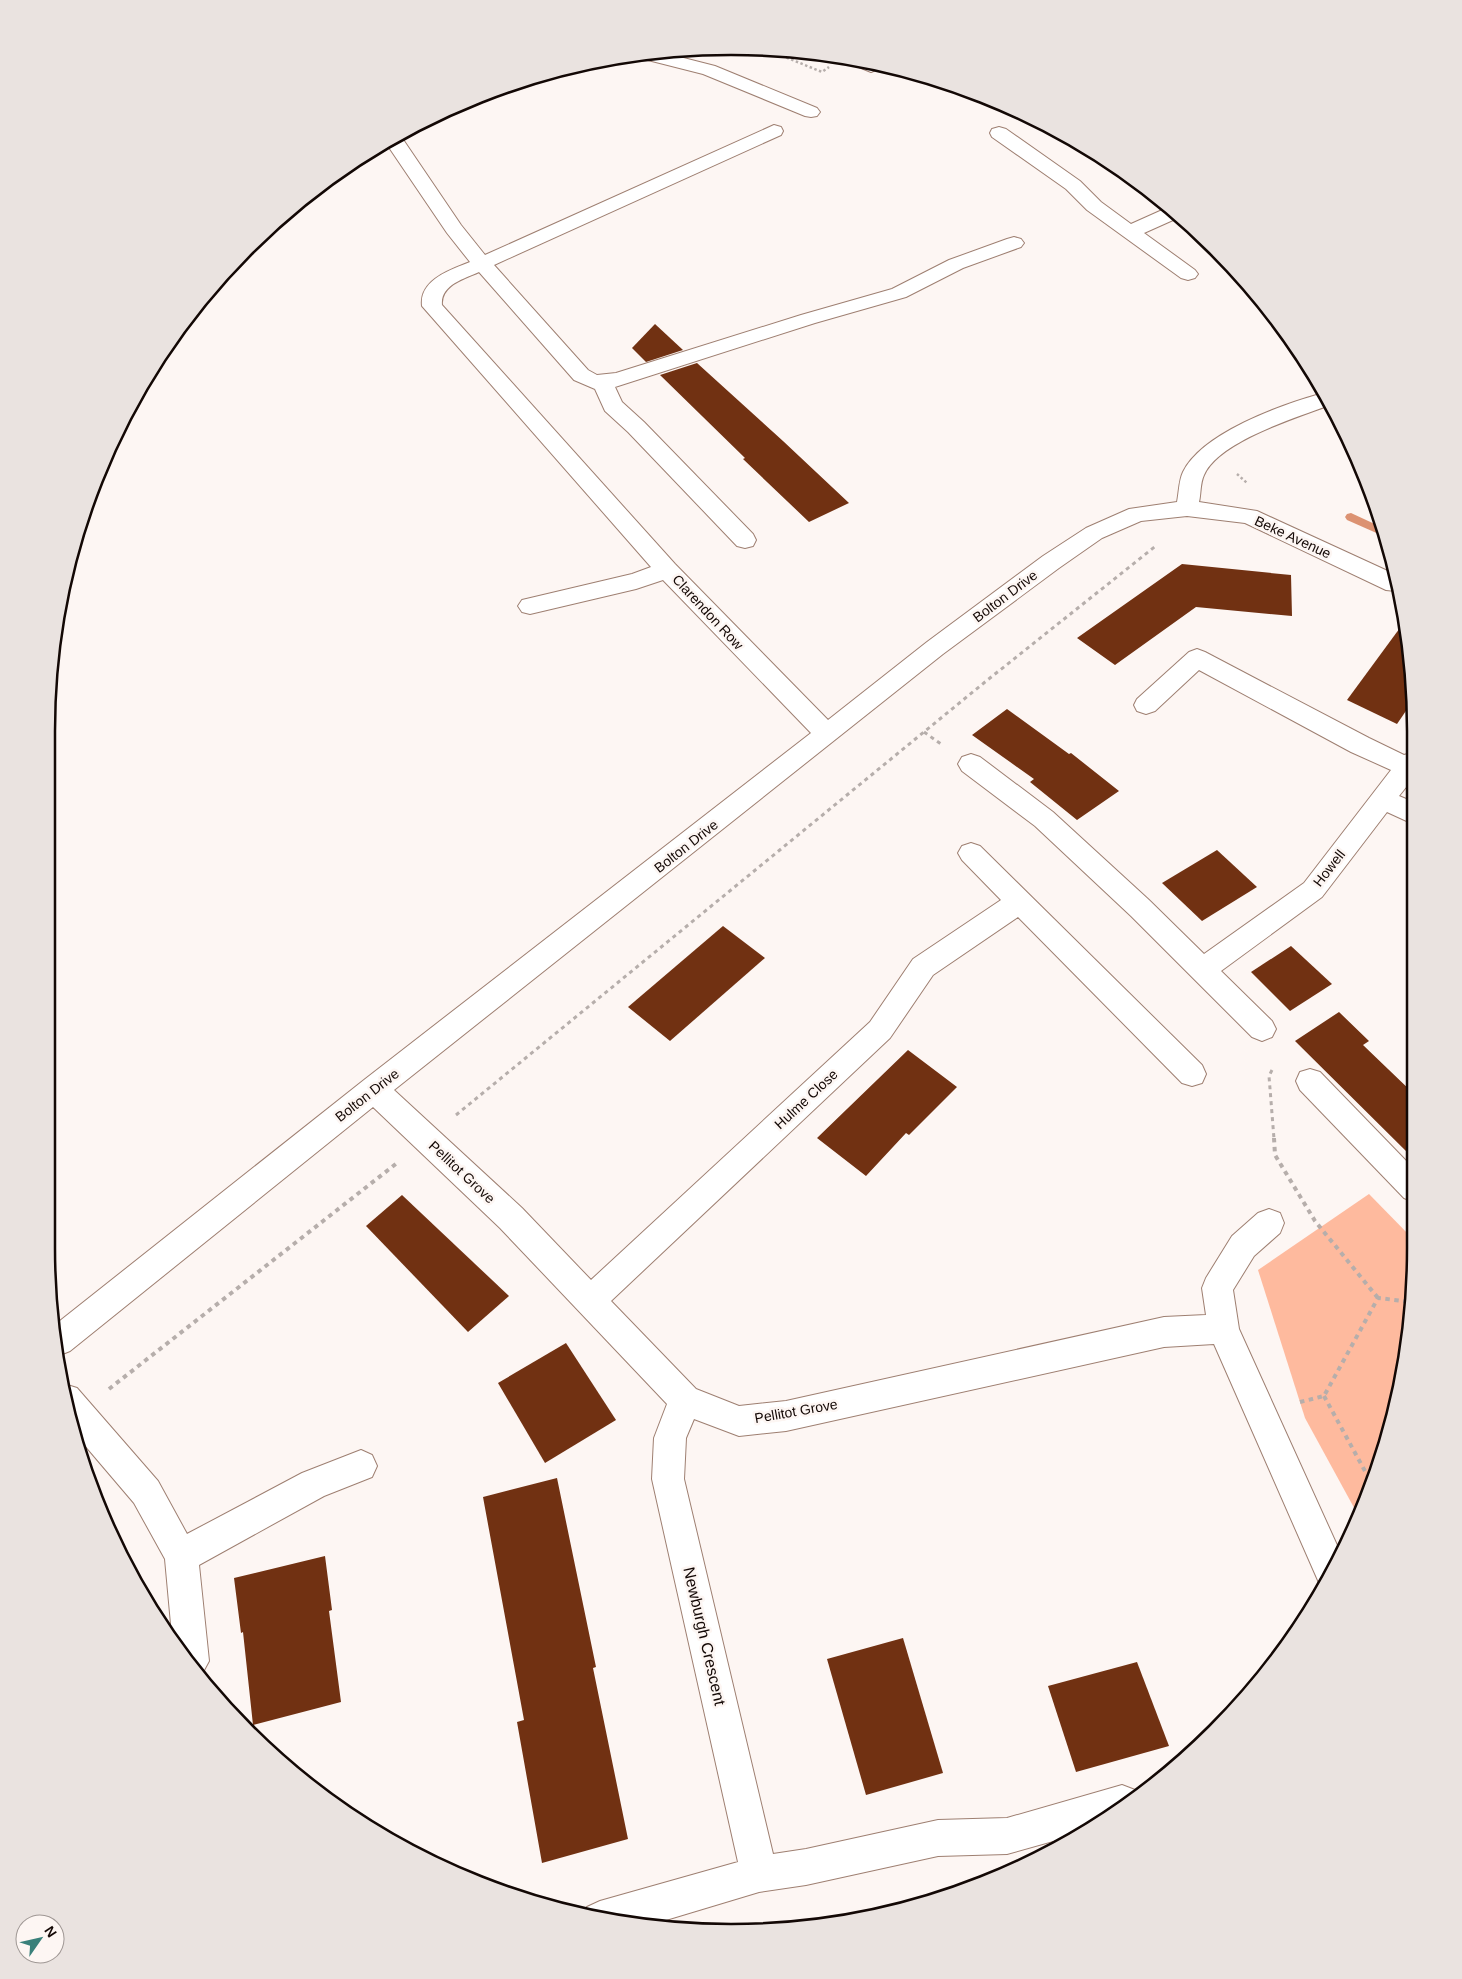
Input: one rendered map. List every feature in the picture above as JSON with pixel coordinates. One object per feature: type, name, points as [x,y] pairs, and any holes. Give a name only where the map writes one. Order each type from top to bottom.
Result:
[{"type":"street","points":[[664,59],[709,70],[811,112]]},
{"type":"street","points":[[667,570],[432,306],[430,301],[433,290],[444,282],[774,131]]},
{"type":"street","points":[[999,133],[1073,185],[1094,206],[1188,274]]},
{"type":"street","points":[[396,144],[454,229],[482,264],[581,375],[594,382],[618,380],[899,293],[956,264],[1014,243]]},
{"type":"street","points":[[1129,232],[1167,215]]},
{"type":"street","points":[[604,382],[606,393],[613,406],[636,427],[745,540]]},
{"type":"street","points":[[1187,508],[1193,473],[1213,449],[1260,423],[1320,401]]},
{"type":"street","name":"Beke Avenue","points":[[1187,508],[1249,516],[1390,582]]},
{"type":"street","name":"Bolton Drive","points":[[61,1338],[374,1089],[935,648],[1094,533],[1137,514],[1187,508]]},
{"type":"street","name":"Clarendon Row","points":[[530,606],[636,581],[667,570],[775,683],[827,734]]},
{"type":"street","points":[[1146,705],[1197,658],[1360,745],[1407,763]]},
{"type":"street","points":[[971,764],[1044,819],[1140,908],[1262,1029]]},
{"type":"street","name":"Howell","points":[[1202,970],[1313,890],[1407,767]]},
{"type":"street","points":[[1383,799],[1407,811]]},
{"type":"street","points":[[971,853],[1192,1074]]},
{"type":"street","name":"Hulme Close","points":[[591,1300],[880,1030],[923,967],[1020,901]]},
{"type":"street","points":[[1310,1081],[1407,1182]]},
{"type":"street","name":"Pellitot Grove","points":[[374,1089],[511,1218],[685,1400],[739,1421],[786,1416],[1164,1332],[1223,1329]]},
{"type":"street","points":[[1269,1223],[1244,1246],[1217,1288],[1223,1329],[1258,1412],[1328,1564]]},
{"type":"street","name":"Newburgh Crescent","points":[[685,1400],[670,1438],[668,1479],[759,1874]]},
{"type":"street","points":[[75,1409],[146,1492],[180,1556],[191,1655]]},
{"type":"street","points":[[180,1556],[314,1484],[361,1466]]},
{"type":"street","points":[[621,1914],[696,1894],[759,1874],[806,1867],[938,1838],[1007,1836],[1113,1806]]},
{"type":"path","points":[[786,57],[822,72],[834,63]]},
{"type":"path","points":[[1244,468],[1237,474],[1250,486]]},
{"type":"path","points":[[74,1405],[427,1139],[985,682],[1158,544]]},
{"type":"path","points":[[1274,1068],[1269,1076],[1275,1155],[1315,1221],[1378,1298],[1405,1301]]},
{"type":"path","points":[[1258,1412],[1324,1396],[1378,1298]]},
{"type":"path","points":[[1324,1396],[1367,1475]]},
{"type":"shaded area","points":[[1369,1194],[1407,1233],[1406,1292],[1394,1380],[1384,1423],[1355,1509],[1305,1418],[1258,1270]]},
{"type":"building","points":[[655,324],[683,350],[646,362],[632,348]]},
{"type":"building","points":[[697,363],[849,503],[809,522],[743,459],[745,458],[660,375]]},
{"type":"building","points":[[1182,564],[1291,575],[1292,616],[1196,607],[1115,665],[1077,638]]},
{"type":"building","points":[[1399,629],[1406,687],[1407,710],[1397,724],[1347,700]]},
{"type":"building","points":[[1007,709],[1069,754],[1071,753],[1119,791],[1077,820],[1030,782],[1034,779],[972,735]]},
{"type":"building","points":[[1217,850],[1257,887],[1202,921],[1162,883]]},
{"type":"building","points":[[723,926],[765,958],[670,1041],[628,1007]]},
{"type":"building","points":[[1291,946],[1332,984],[1290,1011],[1251,972]]},
{"type":"building","points":[[1339,1012],[1369,1041],[1363,1045],[1407,1087],[1407,1152],[1295,1041]]},
{"type":"building","points":[[908,1050],[957,1087],[909,1135],[906,1133],[866,1176],[817,1138]]},
{"type":"building","points":[[402,1195],[509,1296],[468,1332],[366,1226]]},
{"type":"building","points":[[566,1343],[616,1420],[545,1463],[498,1383]]},
{"type":"building","points":[[557,1478],[596,1667],[593,1668],[628,1839],[542,1863],[517,1722],[524,1720],[483,1497]]},
{"type":"building","points":[[325,1556],[332,1610],[329,1611],[341,1702],[253,1725],[243,1632],[241,1633],[234,1578]]},
{"type":"building","points":[[903,1638],[943,1773],[866,1795],[827,1659]]},
{"type":"building","points":[[1137,1662],[1169,1746],[1076,1772],[1048,1686]]},
{"type":"waterway","points":[[1351,517],[1376,529]]}]
